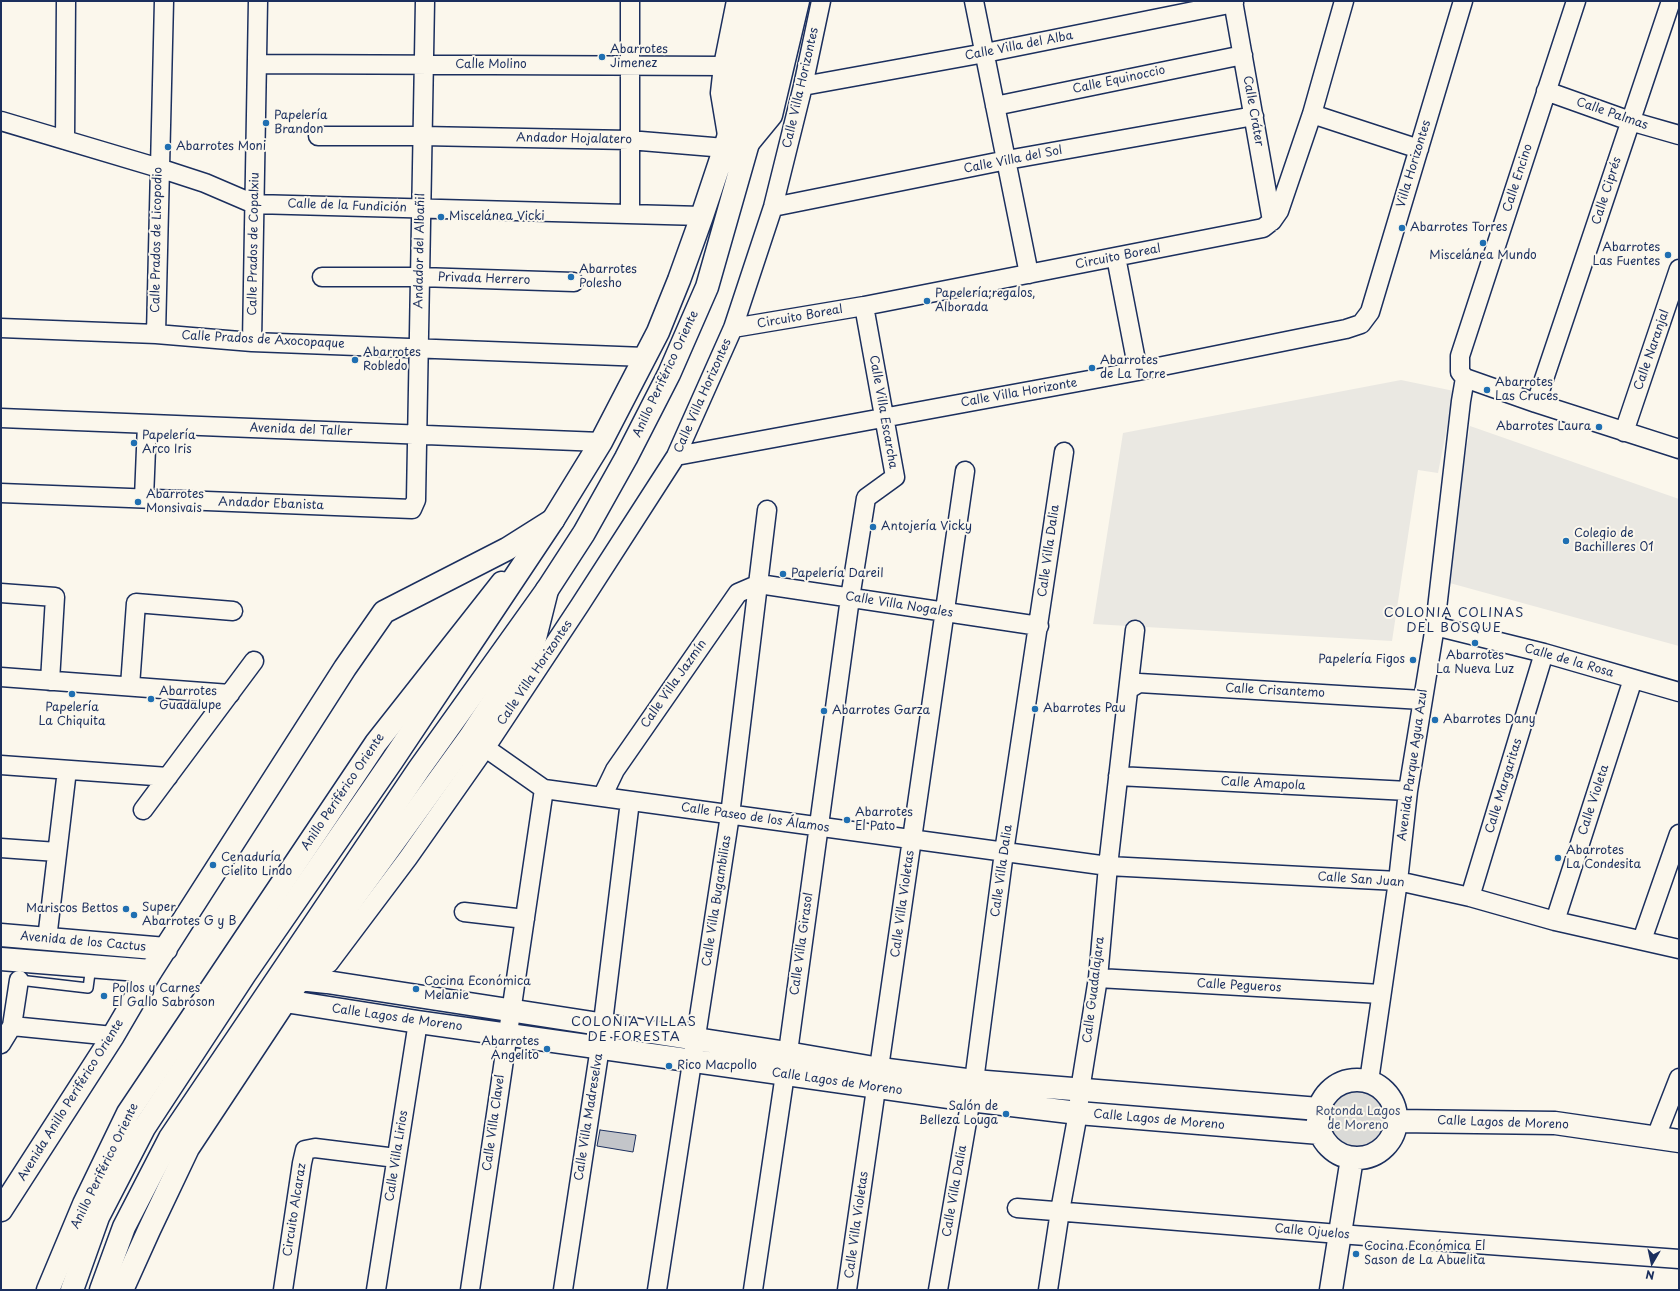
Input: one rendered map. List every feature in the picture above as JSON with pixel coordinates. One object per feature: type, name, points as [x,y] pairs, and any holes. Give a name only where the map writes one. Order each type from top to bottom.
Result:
[{"type":"main road","name":"Anillo Periférico Oriente","points":[[101,1290],[124,1227],[170,1138],[419,769],[547,590],[588,526],[626,458],[669,374],[707,286],[734,142],[722,93],[725,66],[738,1]]},
{"type":"main road","name":"Anillo Periférico Oriente","points":[[745,110],[759,1]]},
{"type":"main road","name":"Anillo Periférico Oriente","points":[[72,1290],[98,1217],[144,1128],[250,968],[392,761],[553,520],[601,442],[658,332],[677,286],[702,216],[734,142],[781,1]]},
{"type":"main road","name":"Anillo Periférico Oriente","points":[[734,142],[772,115],[798,1]]},
{"type":"main road","name":"Anillo Periférico Oriente","points":[[166,949],[345,668],[384,612],[508,549],[553,520]]},
{"type":"main road","name":"Anillo Periférico Oriente","points":[[48,1290],[84,1204],[128,1113],[376,743],[498,586],[524,563]]},
{"type":"main road","name":"Anillo Periférico Oriente","points":[[122,1290],[188,1148],[352,900],[478,742],[535,638],[547,590]]},
{"type":"main road","points":[[352,900],[360,857]]},
{"type":"main road","name":"Avenida de los Cactus","points":[[1,935],[166,949]]},
{"type":"main road","name":"Avenida Anillo Periférico Oriente","points":[[1,1210],[113,1036],[151,971],[166,949]]},
{"type":"main road","name":"Avenida de los Cactus","points":[[14,967],[91,966],[151,971]]},
{"type":"main road","name":"Calle Lagos de Moreno","points":[[299,980],[327,982],[511,1012],[788,1053],[878,1079]]},
{"type":"main road","name":"Calle Lagos de Moreno","points":[[285,1001],[418,1022],[785,1074],[878,1079],[972,1091],[1078,1113],[1320,1133]]},
{"type":"main road","points":[[1356,1080],[1369,1081],[1380,1087],[1390,1096],[1396,1108],[1397,1120],[1394,1133],[1388,1144],[1378,1153],[1366,1158],[1342,1156],[1325,1142],[1320,1133],[1318,1121],[1319,1109],[1324,1097],[1333,1088],[1344,1082],[1356,1080]]},
{"type":"main road","name":"Calle Lagos de Moreno","points":[[972,1091],[1080,1090],[1319,1109]]},
{"type":"main road","name":"Calle Lagos de Moreno","points":[[1397,1120],[1555,1123],[1679,1141]]},
{"type":"main road","points":[[1331,1290],[1352,1158]]},
{"type":"street","points":[[65,140],[66,1]]},
{"type":"street","name":"Calle Prados de Licopodio","points":[[156,334],[158,168],[164,1]]},
{"type":"street","name":"Calle Prados de Copalxiu","points":[[252,342],[258,1]]},
{"type":"street","name":"Andador del Albañil","points":[[416,500],[425,1]]},
{"type":"street","points":[[630,1],[630,214]]},
{"type":"street","name":"Calle Villa Horizontes","points":[[299,980],[329,962],[408,858],[478,742],[580,605],[676,456],[733,328],[773,208],[803,86],[821,1]]},
{"type":"street","points":[[1272,221],[1279,211],[1312,114],[1344,1]]},
{"type":"street","name":"Villa Horizontes","points":[[1361,324],[1370,312],[1463,1]]},
{"type":"street","name":"Calle Encino","points":[[1465,378],[1460,372],[1460,356],[1576,1]]},
{"type":"street","name":"Calle Ciprés","points":[[1536,403],[1671,1]]},
{"type":"street","points":[[978,2],[985,53],[1029,274]]},
{"type":"street","name":"Calle Villa del Alba","points":[[803,86],[985,53],[1234,2]]},
{"type":"street","name":"Calle Cráter","points":[[1234,2],[1272,221]]},
{"type":"street","name":"Calle Equinoccio","points":[[995,106],[1243,55]]},
{"type":"street","name":"Calle Molino","points":[[257,64],[725,66]]},
{"type":"street","name":"Calle Palmas","points":[[1546,91],[1630,121],[1679,135]]},
{"type":"street","points":[[1312,114],[1419,149]]},
{"type":"street","name":"Calle Villa del Sol","points":[[773,208],[1007,160],[1254,116]]},
{"type":"street","points":[[1,121],[205,183],[254,204]]},
{"type":"street","name":"Andador Hojalatero","points":[[318,136],[422,136],[734,142]]},
{"type":"street","name":"Calle de la Fundición","points":[[254,204],[702,216]]},
{"type":"street","name":"Circuito Boreal","points":[[733,328],[864,306],[1116,258],[1263,228],[1272,221]]},
{"type":"street","points":[[1116,258],[1138,371]]},
{"type":"street","name":"Calle Naranjal","points":[[1624,432],[1679,269]]},
{"type":"street","name":"Privada Herrero","points":[[322,277],[420,277],[574,282]]},
{"type":"street","name":"Calle Villa Escarcha","points":[[850,598],[866,498],[895,477],[864,306]]},
{"type":"street","name":"Calle Villa Horizonte","points":[[676,456],[1138,371],[1346,329],[1361,324]]},
{"type":"street","name":"Calle Prados de Axocopaque","points":[[1,328],[156,334],[252,342],[418,347],[645,357]]},
{"type":"street","points":[[1465,378],[1536,403],[1679,449]]},
{"type":"street","name":"Avenida Parque Agua Azul","points":[[1369,1081],[1398,881],[1408,791],[1435,626],[1461,401],[1465,378]]},
{"type":"street","name":"Avenida del Taller","points":[[1,418],[601,442]]},
{"type":"street","points":[[144,498],[147,424]]},
{"type":"street","name":"Calle Villa Dalia","points":[[938,1290],[972,1091],[1004,852],[1064,452]]},
{"type":"street","name":"Calle Villa Violetas","points":[[847,1290],[965,471]]},
{"type":"street","name":"Andador Ebanista","points":[[1,493],[412,509],[416,500]]},
{"type":"street","name":"Calle Villa Bugambilias","points":[[657,1290],[730,815],[767,510]]},
{"type":"street","name":"Calle Villa Nogales","points":[[759,584],[1039,626]]},
{"type":"street","name":"Calle Villa Jazmín","points":[[602,797],[615,770],[738,593],[759,584]]},
{"type":"street","points":[[1,593],[55,597],[50,681]]},
{"type":"street","name":"Calle Villa Girasol","points":[[753,1290],[788,1053],[850,598]]},
{"type":"street","points":[[130,686],[136,603],[233,611]]},
{"type":"street","name":"Calle de la Rosa","points":[[1435,626],[1544,653],[1679,692]]},
{"type":"street","name":"Calle Guadalajara","points":[[1048,1290],[1060,1211],[1078,1113],[1080,1090],[1098,978],[1108,866],[1135,630]]},
{"type":"street","name":"Calle Margaritas","points":[[1470,897],[1544,653]]},
{"type":"street","points":[[143,810],[254,661]]},
{"type":"street","points":[[1,677],[230,694]]},
{"type":"street","name":"Calle Violeta","points":[[1555,921],[1633,679]]},
{"type":"street","name":"Calle Crisantemo","points":[[1129,689],[1139,683],[1422,700]]},
{"type":"street","name":"Calle Paseo de los Álamos","points":[[478,742],[544,789],[1108,866]]},
{"type":"street","points":[[1,765],[168,777]]},
{"type":"street","points":[[47,939],[66,770]]},
{"type":"street","name":"Calle Amapola","points":[[1118,776],[1408,791]]},
{"type":"street","name":"Calle Villa Clavel","points":[[470,1290],[544,789]]},
{"type":"street","name":"Calle Villa Madreselva","points":[[563,1290],[600,1047],[630,801]]},
{"type":"street","points":[[1642,940],[1679,834]]},
{"type":"street","points":[[1,848],[57,852]]},
{"type":"street","name":"Calle San Juan","points":[[1108,866],[1398,881],[1470,897],[1555,921],[1679,949]]},
{"type":"street","points":[[464,912],[525,919]]},
{"type":"street","points":[[1,1044],[12,1026],[14,967]]},
{"type":"street","name":"Calle Pegueros","points":[[1098,978],[1381,994]]},
{"type":"street","name":"Calle Villa Lirios","points":[[376,1290],[418,1022]]},
{"type":"street","points":[[12,1026],[113,1036]]},
{"type":"street","points":[[1656,1137],[1679,1078]]},
{"type":"street","name":"Circuito Alcaraz","points":[[283,1290],[302,1164],[306,1150],[315,1148],[396,1158]]},
{"type":"street","name":"Calle Ojuelos","points":[[1017,1208],[1679,1259]]},
{"type":"shaded area","points":[[1401,380],[1454,391],[1438,473],[1418,470],[1392,641],[1093,624],[1123,433]]},
{"type":"shaded area","name":"Colegio de Bachilleres 01","points":[[1470,426],[1679,499],[1679,646],[1446,582]]},
{"type":"green space","name":"Rotonda Lagos de Moreno","points":[[1352,1090],[1364,1090],[1379,1098],[1387,1113],[1387,1125],[1379,1140],[1364,1148],[1352,1148],[1337,1140],[1329,1125],[1329,1113],[1337,1098]]},
{"type":"building","points":[[600,1130],[636,1135],[633,1152],[597,1146]]},
{"type":"place","name":"Abarrotes Jimenez","points":[[602,57]]},
{"type":"place","name":"Papelería Brandon","points":[[266,123]]},
{"type":"place","name":"Abarrotes Moni","points":[[168,147]]},
{"type":"place","name":"Miscelánea Vicki","points":[[441,217]]},
{"type":"place","name":"Abarrotes Torres","points":[[1402,228]]},
{"type":"place","name":"Miscelánea Mundo","points":[[1483,243]]},
{"type":"place","name":"Abarrotes Las Fuentes","points":[[1668,255]]},
{"type":"place","name":"Abarrotes Polesho","points":[[571,277]]},
{"type":"place","name":"Papelería,regalos, Alborada","points":[[927,301]]},
{"type":"place","name":"Abarrotes Robledo","points":[[355,360]]},
{"type":"place","name":"Abarrotes de La Torre","points":[[1092,368]]},
{"type":"place","name":"Abarrotes Las Cruces","points":[[1487,390]]},
{"type":"place","name":"Abarrotes Laura","points":[[1599,427]]},
{"type":"place","name":"Papelería Arco Iris","points":[[134,443]]},
{"type":"place","name":"Abarrotes Monsivais","points":[[138,502]]},
{"type":"place","name":"Antojería Vicky","points":[[873,527]]},
{"type":"place","name":"Colegio de Bachilleres 01","points":[[1566,541]]},
{"type":"place","name":"Papelería Dareil","points":[[783,574]]},
{"type":"place","name":"Abarrotes La Nueva Luz","points":[[1475,643]]},
{"type":"place","name":"Papelería Figos","points":[[1413,660]]},
{"type":"place","name":"Papelería La Chiquita","points":[[72,694]]},
{"type":"place","name":"Abarrotes Guadalupe","points":[[151,699]]},
{"type":"place","name":"Abarrotes Pau","points":[[1035,709]]},
{"type":"place","name":"Abarrotes Garza","points":[[824,711]]},
{"type":"place","name":"Abarrotes Dany","points":[[1435,720]]},
{"type":"place","name":"Abarrotes El Pato","points":[[847,820]]},
{"type":"place","name":"Abarrotes La Condesita","points":[[1558,858]]},
{"type":"place","name":"Cenaduría Cielito Lindo","points":[[213,865]]},
{"type":"place","name":"Mariscos Bettos","points":[[126,909]]},
{"type":"place","name":"Super Abarrotes G y B","points":[[134,915]]},
{"type":"place","name":"Cocina Económica Melanie","points":[[416,989]]},
{"type":"place","name":"Pollos y Carnes El Gallo Sabroson","points":[[104,996]]},
{"type":"place","name":"Abarrotes Angelito","points":[[547,1049]]},
{"type":"place","name":"Rico Macpollo","points":[[669,1066]]},
{"type":"place","name":"Salón de Belleza Louga","points":[[1006,1114]]},
{"type":"place","name":"Cocina Económica El Sason de La Abuelita","points":[[1356,1254]]},
{"type":"district","name":"COLONIA COLINAS DEL BOSQUE","points":[[1454,620]]},
{"type":"district","name":"COLONIA VILLAS DE FORESTA","points":[[634,1030]]}]
